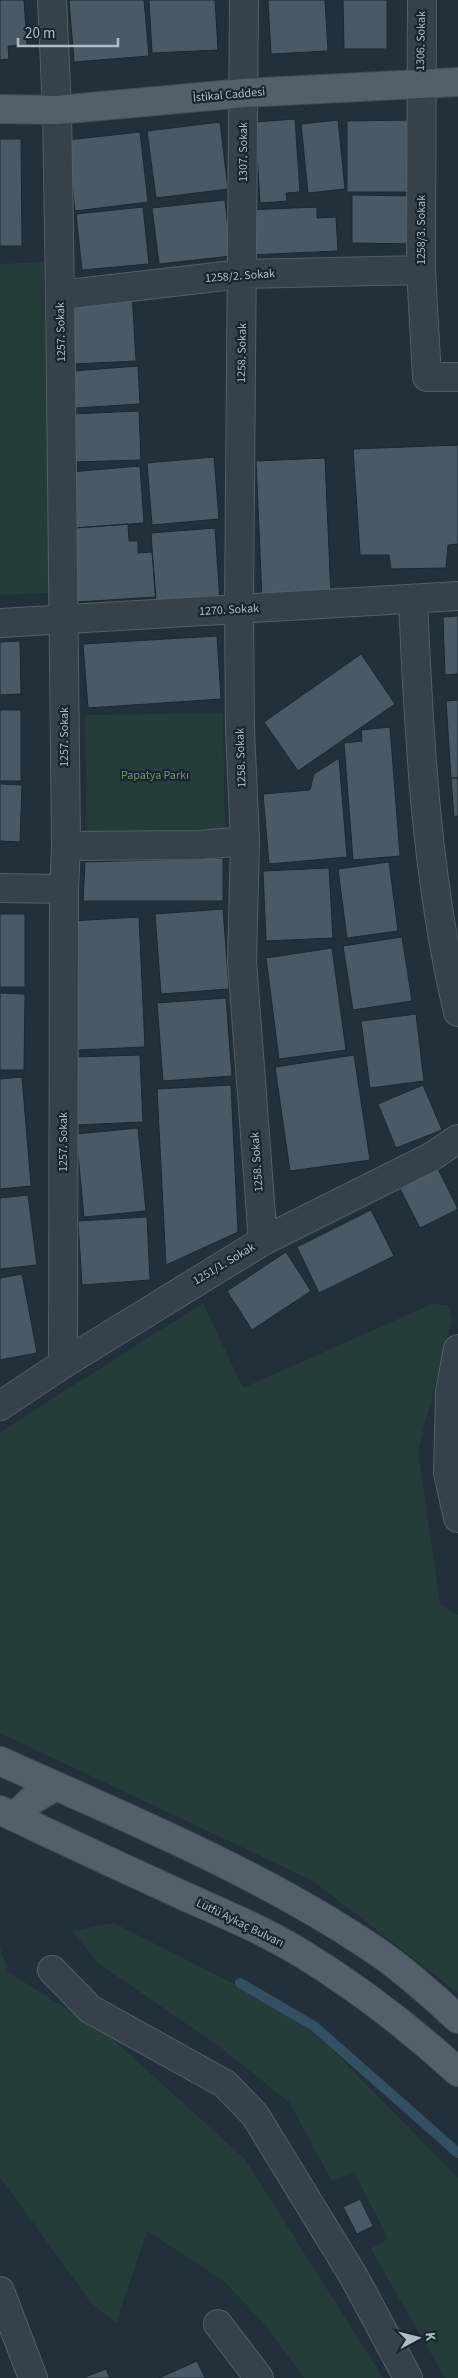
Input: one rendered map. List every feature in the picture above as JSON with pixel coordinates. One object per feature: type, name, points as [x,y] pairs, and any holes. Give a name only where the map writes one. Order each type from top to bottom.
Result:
[{"type":"main road","name":"İstikal Caddesi","points":[[0,109],[57,110],[244,93],[421,82],[458,82]]},
{"type":"main road","points":[[0,1761],[271,1887],[330,1921],[384,1957],[458,2019]]},
{"type":"main road","points":[[7,1813],[56,1786]]},
{"type":"main road","points":[[49,1835],[56,1786]]},
{"type":"main road","name":"Lütfü Aykaç Bulvarı","points":[[7,1813],[49,1835],[247,1924],[300,1952],[372,1999],[418,2035],[458,2072]]},
{"type":"street","name":"1257. Sokak","points":[[52,0],[57,110],[66,846],[64,889],[63,1364]]},
{"type":"street","name":"1307. Sokak","points":[[242,274],[244,0]]},
{"type":"street","name":"1306. Sokak","points":[[421,82],[422,0]]},
{"type":"street","name":"1258/3. Sokak","points":[[421,82],[421,270],[427,377],[458,377]]},
{"type":"street","name":"1258/2. Sokak","points":[[60,295],[242,274],[421,270]]},
{"type":"street","name":"1258. Sokak","points":[[242,274],[239,609],[240,729],[245,841],[242,961],[263,1241]]},
{"type":"street","name":"1270. Sokak","points":[[0,623],[458,596]]},
{"type":"street","points":[[413,600],[426,809],[445,956],[458,1012]]},
{"type":"street","points":[[66,846],[200,845],[245,841]]},
{"type":"street","points":[[0,888],[64,889]]},
{"type":"street","name":"1251/1. Sokak","points":[[0,1406],[63,1364],[263,1241],[431,1157],[458,1139]]},
{"type":"street","points":[[458,1349],[450,1392],[448,1473],[458,1518]]},
{"type":"street","points":[[52,1970],[90,2009],[225,2084],[255,2115],[354,2277],[408,2378]]},
{"type":"street","points":[[0,2291],[33,2378]]},
{"type":"street","points":[[218,2324],[259,2378]]},
{"type":"green space","points":[[44,262],[49,593],[0,595],[0,264]]},
{"type":"green space","name":"Papatya Parkı","points":[[223,713],[225,836],[87,837],[85,715]]},
{"type":"green space","points":[[203,1303],[243,1388],[432,1304],[448,1305],[452,1320],[418,1451],[440,1604],[458,1615],[458,1993],[313,1881],[0,1733],[0,1432]]},
{"type":"green space","points":[[114,1923],[301,2018],[458,2178],[458,2378],[445,2378],[371,2249],[388,2238],[354,2172],[332,2181],[289,2102],[216,2044],[99,1964],[72,1931]]},
{"type":"green space","points":[[0,1947],[8,1972],[106,2033],[245,2159],[383,2378],[304,2378],[267,2327],[224,2281],[147,2231],[116,2323],[91,2303],[0,2177]]},
{"type":"building","points":[[0,0],[24,0],[27,45],[8,46],[9,59],[0,60]]},
{"type":"building","points":[[69,0],[144,0],[149,56],[74,62]]},
{"type":"building","points":[[149,0],[215,0],[218,50],[152,53]]},
{"type":"building","points":[[268,0],[325,0],[328,51],[271,54]]},
{"type":"building","points":[[343,0],[387,0],[387,49],[344,49]]},
{"type":"building","points":[[295,119],[300,192],[286,193],[287,201],[260,203],[255,122]]},
{"type":"building","points":[[338,120],[345,189],[308,193],[301,124]]},
{"type":"building","points":[[412,120],[412,192],[347,192],[347,121]]},
{"type":"building","points":[[220,122],[228,189],[156,198],[147,131]]},
{"type":"building","points":[[140,132],[148,202],[75,211],[67,140]]},
{"type":"building","points":[[0,139],[21,139],[22,246],[0,246]]},
{"type":"building","points":[[352,195],[415,196],[414,244],[352,243]]},
{"type":"building","points":[[225,200],[231,256],[159,264],[152,208]]},
{"type":"building","points":[[143,207],[149,264],[82,270],[76,214]]},
{"type":"building","points":[[317,207],[317,218],[336,217],[338,251],[248,255],[247,210]]},
{"type":"building","points":[[132,292],[136,361],[74,364],[70,295]]},
{"type":"building","points":[[138,366],[140,404],[75,408],[73,371]]},
{"type":"building","points":[[139,411],[141,460],[74,462],[72,414]]},
{"type":"building","points":[[458,445],[458,544],[448,545],[446,568],[391,569],[389,555],[360,555],[353,449]]},
{"type":"building","points":[[214,457],[219,519],[152,525],[147,463]]},
{"type":"building","points":[[325,458],[331,597],[262,599],[256,461]]},
{"type":"building","points":[[140,466],[144,523],[74,528],[70,472]]},
{"type":"building","points":[[128,524],[129,541],[138,541],[138,553],[152,552],[156,597],[76,602],[74,528]]},
{"type":"building","points":[[215,528],[220,602],[156,607],[151,533]]},
{"type":"building","points":[[458,616],[458,674],[445,675],[443,617]]},
{"type":"building","points":[[217,636],[221,699],[88,708],[83,644]]},
{"type":"building","points":[[20,641],[21,694],[0,695],[0,642]]},
{"type":"building","points":[[361,654],[395,704],[298,771],[264,722]]},
{"type":"building","points":[[458,700],[458,778],[451,778],[446,701]]},
{"type":"building","points":[[0,710],[21,710],[21,781],[0,781]]},
{"type":"building","points":[[390,727],[400,856],[353,860],[344,743],[362,741],[361,730]]},
{"type":"building","points":[[339,758],[347,857],[269,864],[263,794],[310,790],[314,774]]},
{"type":"building","points":[[451,778],[458,778],[458,816],[454,817]]},
{"type":"building","points":[[0,784],[22,785],[20,842],[0,841]]},
{"type":"building","points":[[223,858],[223,901],[83,901],[85,862]]},
{"type":"building","points":[[389,862],[398,931],[347,938],[338,869]]},
{"type":"building","points":[[329,868],[333,938],[266,941],[263,871]]},
{"type":"building","points":[[223,909],[229,989],[161,994],[155,914]]},
{"type":"building","points":[[0,914],[25,914],[25,987],[0,987]]},
{"type":"building","points":[[139,917],[145,1047],[78,1050],[71,921]]},
{"type":"building","points":[[402,937],[412,1001],[353,1010],[343,946]]},
{"type":"building","points":[[332,948],[346,1050],[279,1059],[266,958]]},
{"type":"building","points":[[0,993],[25,994],[24,1070],[0,1070]]},
{"type":"building","points":[[226,998],[232,1076],[163,1081],[157,1003]]},
{"type":"building","points":[[416,1014],[424,1081],[370,1088],[361,1021]]},
{"type":"building","points":[[140,1055],[143,1122],[76,1125],[74,1057]]},
{"type":"building","points":[[354,1055],[370,1160],[290,1171],[275,1067]]},
{"type":"building","points":[[22,1077],[31,1186],[0,1189],[0,1079]]},
{"type":"building","points":[[231,1085],[238,1232],[166,1265],[157,1089]]},
{"type":"building","points":[[423,1085],[442,1130],[396,1148],[378,1104]]},
{"type":"building","points":[[138,1128],[146,1211],[84,1217],[76,1134]]},
{"type":"building","points":[[436,1165],[458,1209],[420,1228],[398,1185]]},
{"type":"building","points":[[28,1195],[37,1265],[0,1269],[0,1198]]},
{"type":"building","points":[[371,1210],[394,1256],[319,1293],[297,1247]]},
{"type":"building","points":[[147,1217],[150,1280],[82,1285],[78,1221]]},
{"type":"building","points":[[286,1252],[311,1291],[252,1330],[227,1291]]},
{"type":"building","points":[[22,1274],[37,1353],[0,1360],[0,1278]]},
{"type":"building","points":[[360,2199],[373,2226],[357,2234],[343,2207]]},
{"type":"building","points":[[197,2361],[205,2378],[159,2378]]},
{"type":"building","points":[[106,2369],[110,2378],[85,2378],[85,2377]]},
{"type":"waterway","points":[[240,1983],[314,2026],[458,2153]]}]
